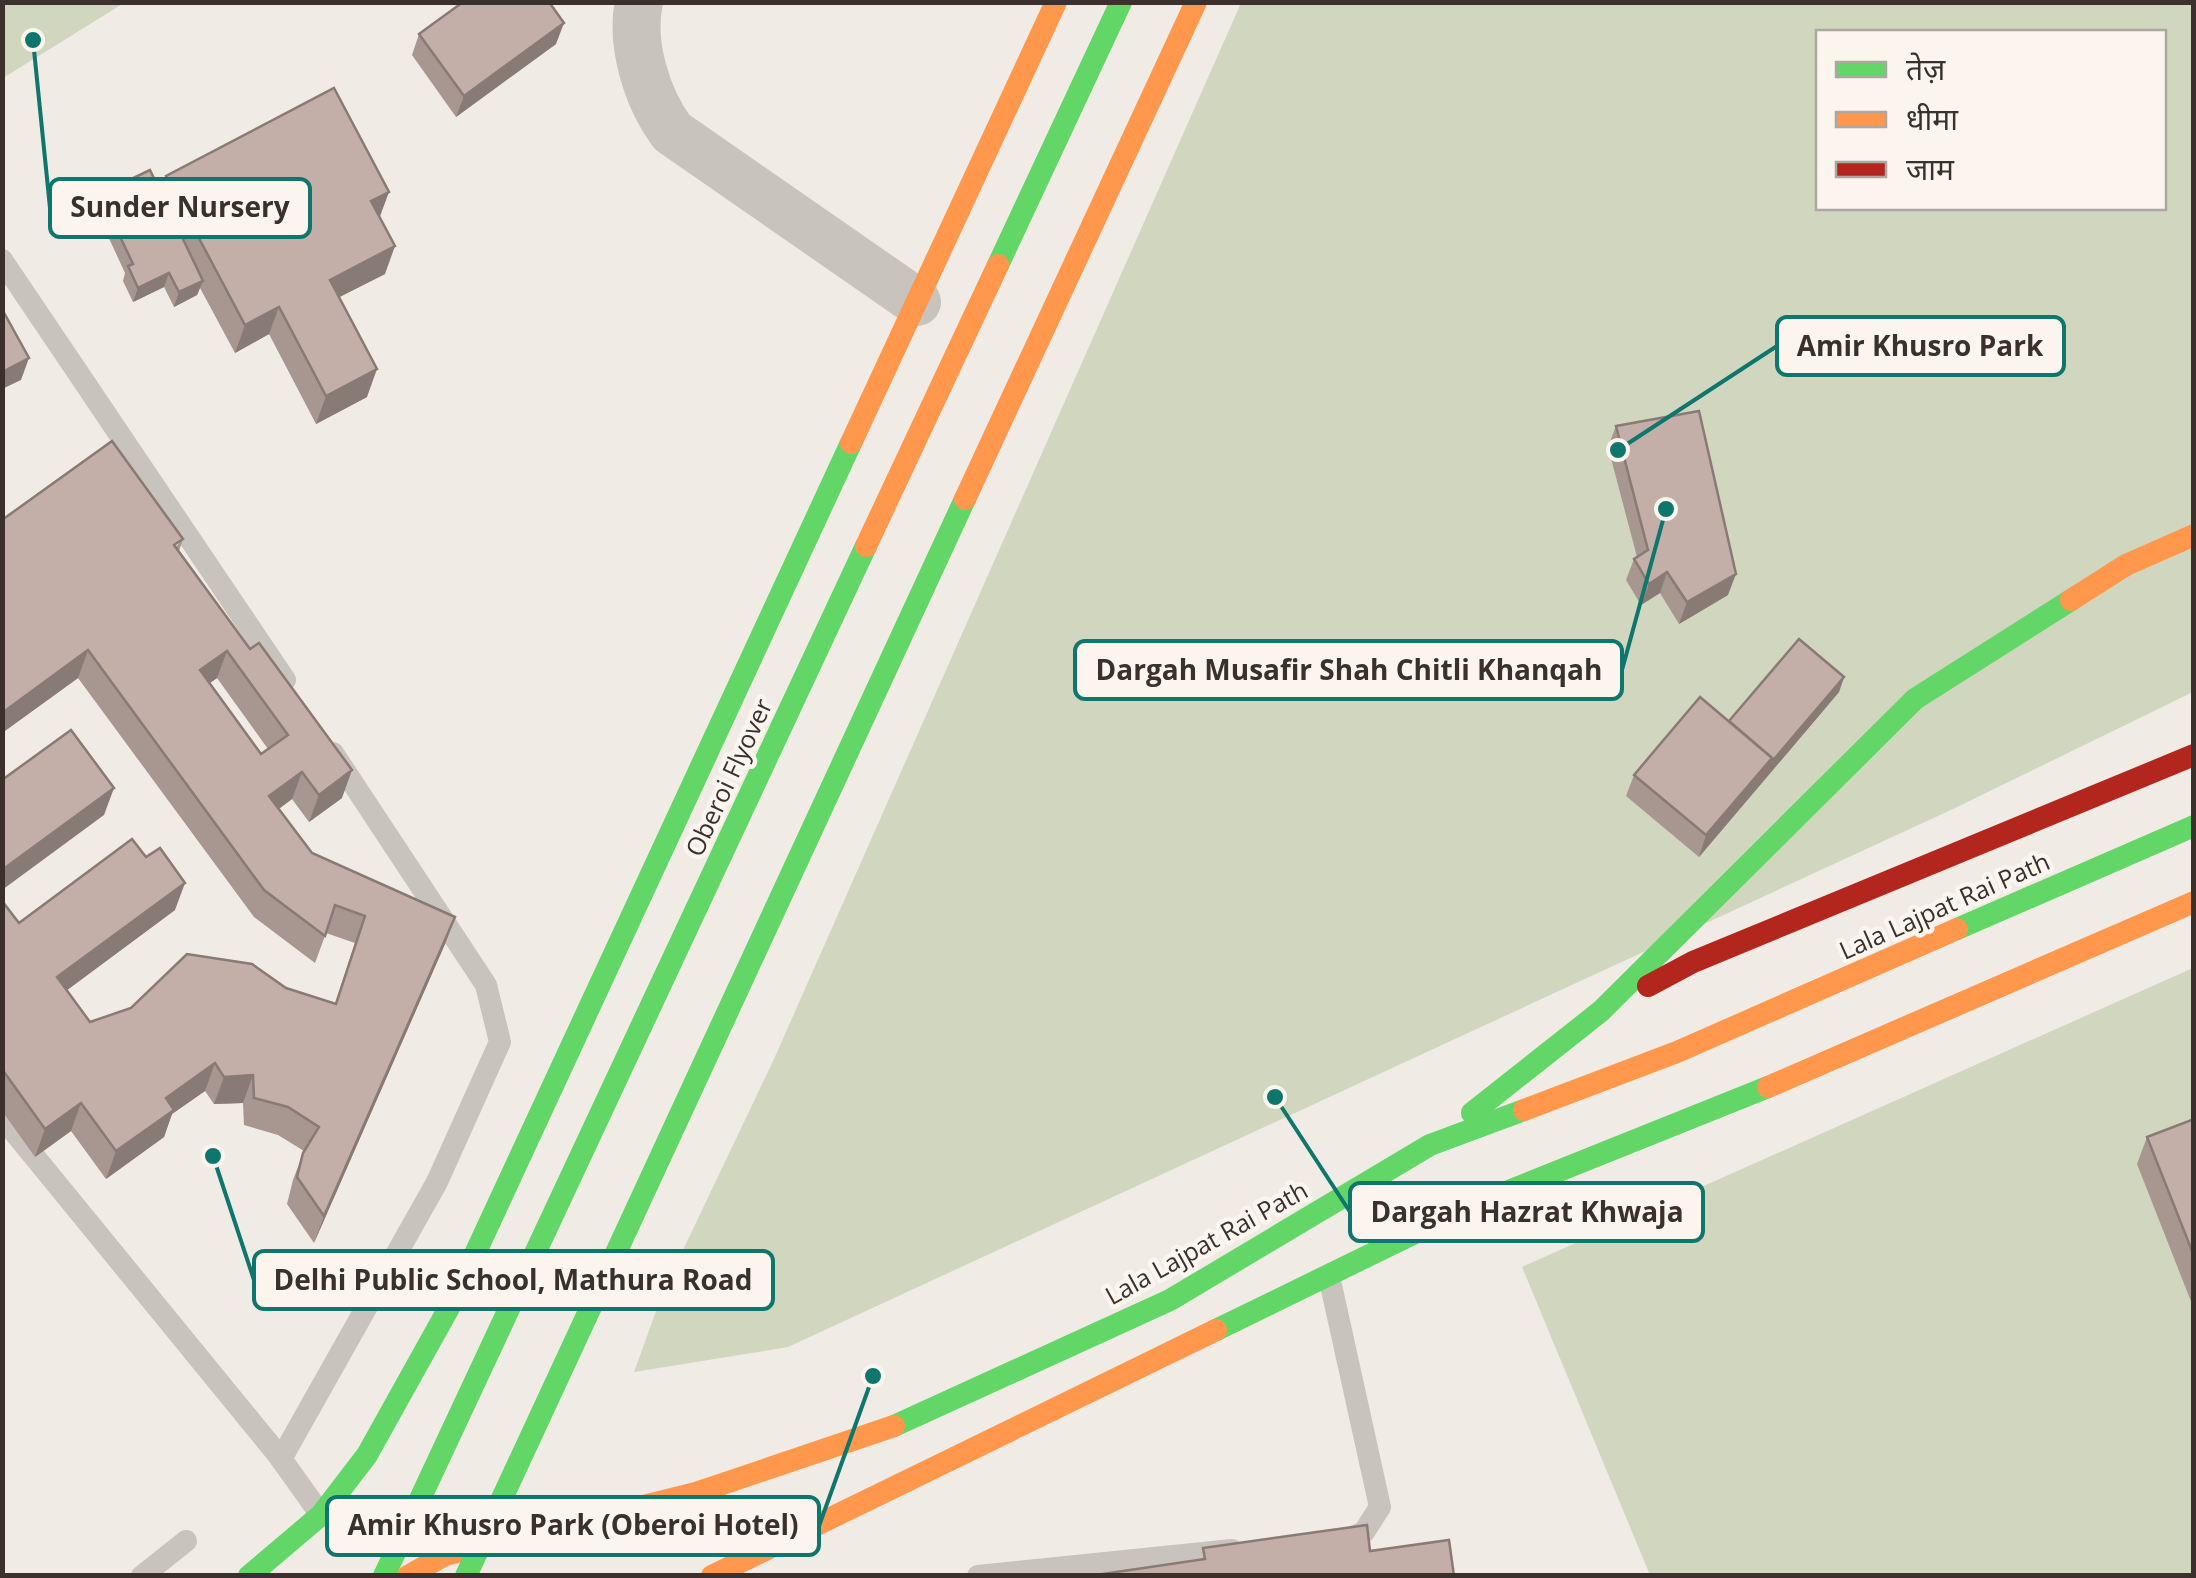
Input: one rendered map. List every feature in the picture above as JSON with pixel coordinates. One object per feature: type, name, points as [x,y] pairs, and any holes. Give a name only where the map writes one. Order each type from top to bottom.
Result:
[{"type":"main road","points":[[249,1576],[321,1515],[367,1455],[455,1297],[1056,2]]},
{"type":"main road","name":"Oberoi Flyover","points":[[384,1576],[1122,2]]},
{"type":"main road","points":[[466,1576],[1196,2]]},
{"type":"main road","points":[[1430,1146],[1601,1010],[1915,698],[2126,564],[2194,535]]},
{"type":"main road","points":[[1601,1010],[1693,962],[2194,755]]},
{"type":"main road","name":"Lala Lajpat Rai Path","points":[[408,1576],[445,1556],[696,1493],[894,1426],[1170,1300],[1430,1146],[1677,1052],[2194,826]]},
{"type":"main road","points":[[712,1576],[1464,1209],[1708,1113],[2194,902]]},
{"type":"main road","points":[[1464,1209],[1693,1143],[1829,1086]]},
{"type":"street","points":[[639,2],[635,36],[659,114],[672,132],[917,302]]},
{"type":"lane","points":[[2,260],[294,694]]},
{"type":"lane","points":[[281,1459],[437,1182],[500,1042],[486,985],[316,727]]},
{"type":"lane","points":[[2,1118],[281,1459],[321,1515]]},
{"type":"lane","points":[[1312,1544],[1350,1540],[1374,1521],[1380,1508],[1329,1276]]},
{"type":"lane","points":[[142,1576],[186,1540]]},
{"type":"lane","points":[[978,1576],[1255,1548]]},
{"type":"green space","points":[[3,2],[124,2],[124,3],[3,78]]},
{"type":"green space","points":[[1241,3],[2193,3],[2193,692],[1953,809],[788,1347],[634,1372],[663,1292],[774,1059]]},
{"type":"green space","points":[[2193,968],[2193,1575],[1650,1575],[1522,1267]]},
{"type":"building","points":[[463,2],[549,2],[564,23],[464,96],[419,34]]},
{"type":"building","points":[[334,88],[389,192],[371,201],[395,246],[330,280],[377,369],[326,396],[279,307],[245,325],[166,176]]},
{"type":"building","points":[[150,170],[203,281],[179,292],[169,273],[138,288],[128,266],[133,264],[100,194]]},
{"type":"building","points":[[2,309],[29,358],[2,372]]},
{"type":"building","points":[[1699,411],[1736,574],[1687,602],[1667,572],[1649,584],[1634,559],[1648,550],[1616,426]]},
{"type":"building","points":[[112,441],[183,539],[174,545],[250,649],[259,643],[352,770],[319,795],[302,772],[269,796],[312,853],[455,917],[324,1216],[297,1177],[303,1153],[319,1127],[288,1107],[254,1098],[253,1075],[224,1077],[215,1063],[166,1098],[174,1110],[116,1151],[81,1103],[45,1129],[2,1069],[2,901],[19,923],[132,839],[146,857],[160,848],[185,883],[57,977],[90,1022],[131,1008],[187,954],[252,964],[286,988],[336,1004],[365,916],[335,905],[325,936],[264,890],[88,650],[2,713],[2,520]],"holes":[[[227,651],[288,735],[261,754],[200,670]]]},
{"type":"building","points":[[1799,639],[1844,677],[1769,765],[1772,758],[1729,721]]},
{"type":"building","points":[[1700,697],[1772,758],[1706,835],[1634,775]]},
{"type":"building","points":[[71,730],[114,788],[2,870],[2,780]]},
{"type":"building","points":[[2194,1119],[2194,1256],[2147,1137]]},
{"type":"building","points":[[1367,1525],[1370,1551],[1449,1540],[1454,1576],[1089,1576],[1205,1559],[1203,1548]]},
{"type":"traffic: fast","points":[[998,265],[1121,2]]},
{"type":"traffic: fast","points":[[249,1576],[321,1515],[367,1455],[455,1297],[851,443]]},
{"type":"traffic: fast","points":[[615,1255],[965,499]]},
{"type":"traffic: fast","points":[[384,1576],[866,546]]},
{"type":"traffic: fast","points":[[1472,1113],[1601,1011],[1915,699],[2071,600]]},
{"type":"traffic: fast","points":[[1957,929],[2194,826]]},
{"type":"traffic: fast","points":[[1216,1330],[1464,1209],[1768,1087]]},
{"type":"traffic: fast","points":[[894,1426],[1170,1300],[1430,1145],[1524,1110]]},
{"type":"traffic: fast","points":[[466,1576],[615,1255]]},
{"type":"traffic: slow","points":[[851,443],[1056,2]]},
{"type":"traffic: slow","points":[[965,499],[1196,2]]},
{"type":"traffic: slow","points":[[866,546],[998,265]]},
{"type":"traffic: slow","points":[[2071,600],[2126,565],[2194,535]]},
{"type":"traffic: slow","points":[[1768,1087],[2194,902]]},
{"type":"traffic: slow","points":[[1524,1110],[1677,1052],[1957,929]]},
{"type":"traffic: slow","points":[[712,1576],[1216,1330]]},
{"type":"traffic: slow","points":[[408,1576],[445,1555],[696,1493],[894,1426]]},
{"type":"traffic: jam","points":[[1648,986],[1693,962],[2194,755]]},
{"type":"place","name":"Sunder Nursery","points":[[33,40]]},
{"type":"place","name":"Amir Khusro Park","points":[[1618,450]]},
{"type":"place","name":"Dargah Musafir Shah Chitli Khanqah","points":[[1666,509]]},
{"type":"place","name":"Dargah Hazrat Khwaja","points":[[1275,1097]]},
{"type":"place","name":"Delhi Public School, Mathura Road","points":[[213,1156]]},
{"type":"place","name":"Amir Khusro Park (Oberoi Hotel)","points":[[873,1376]]}]
